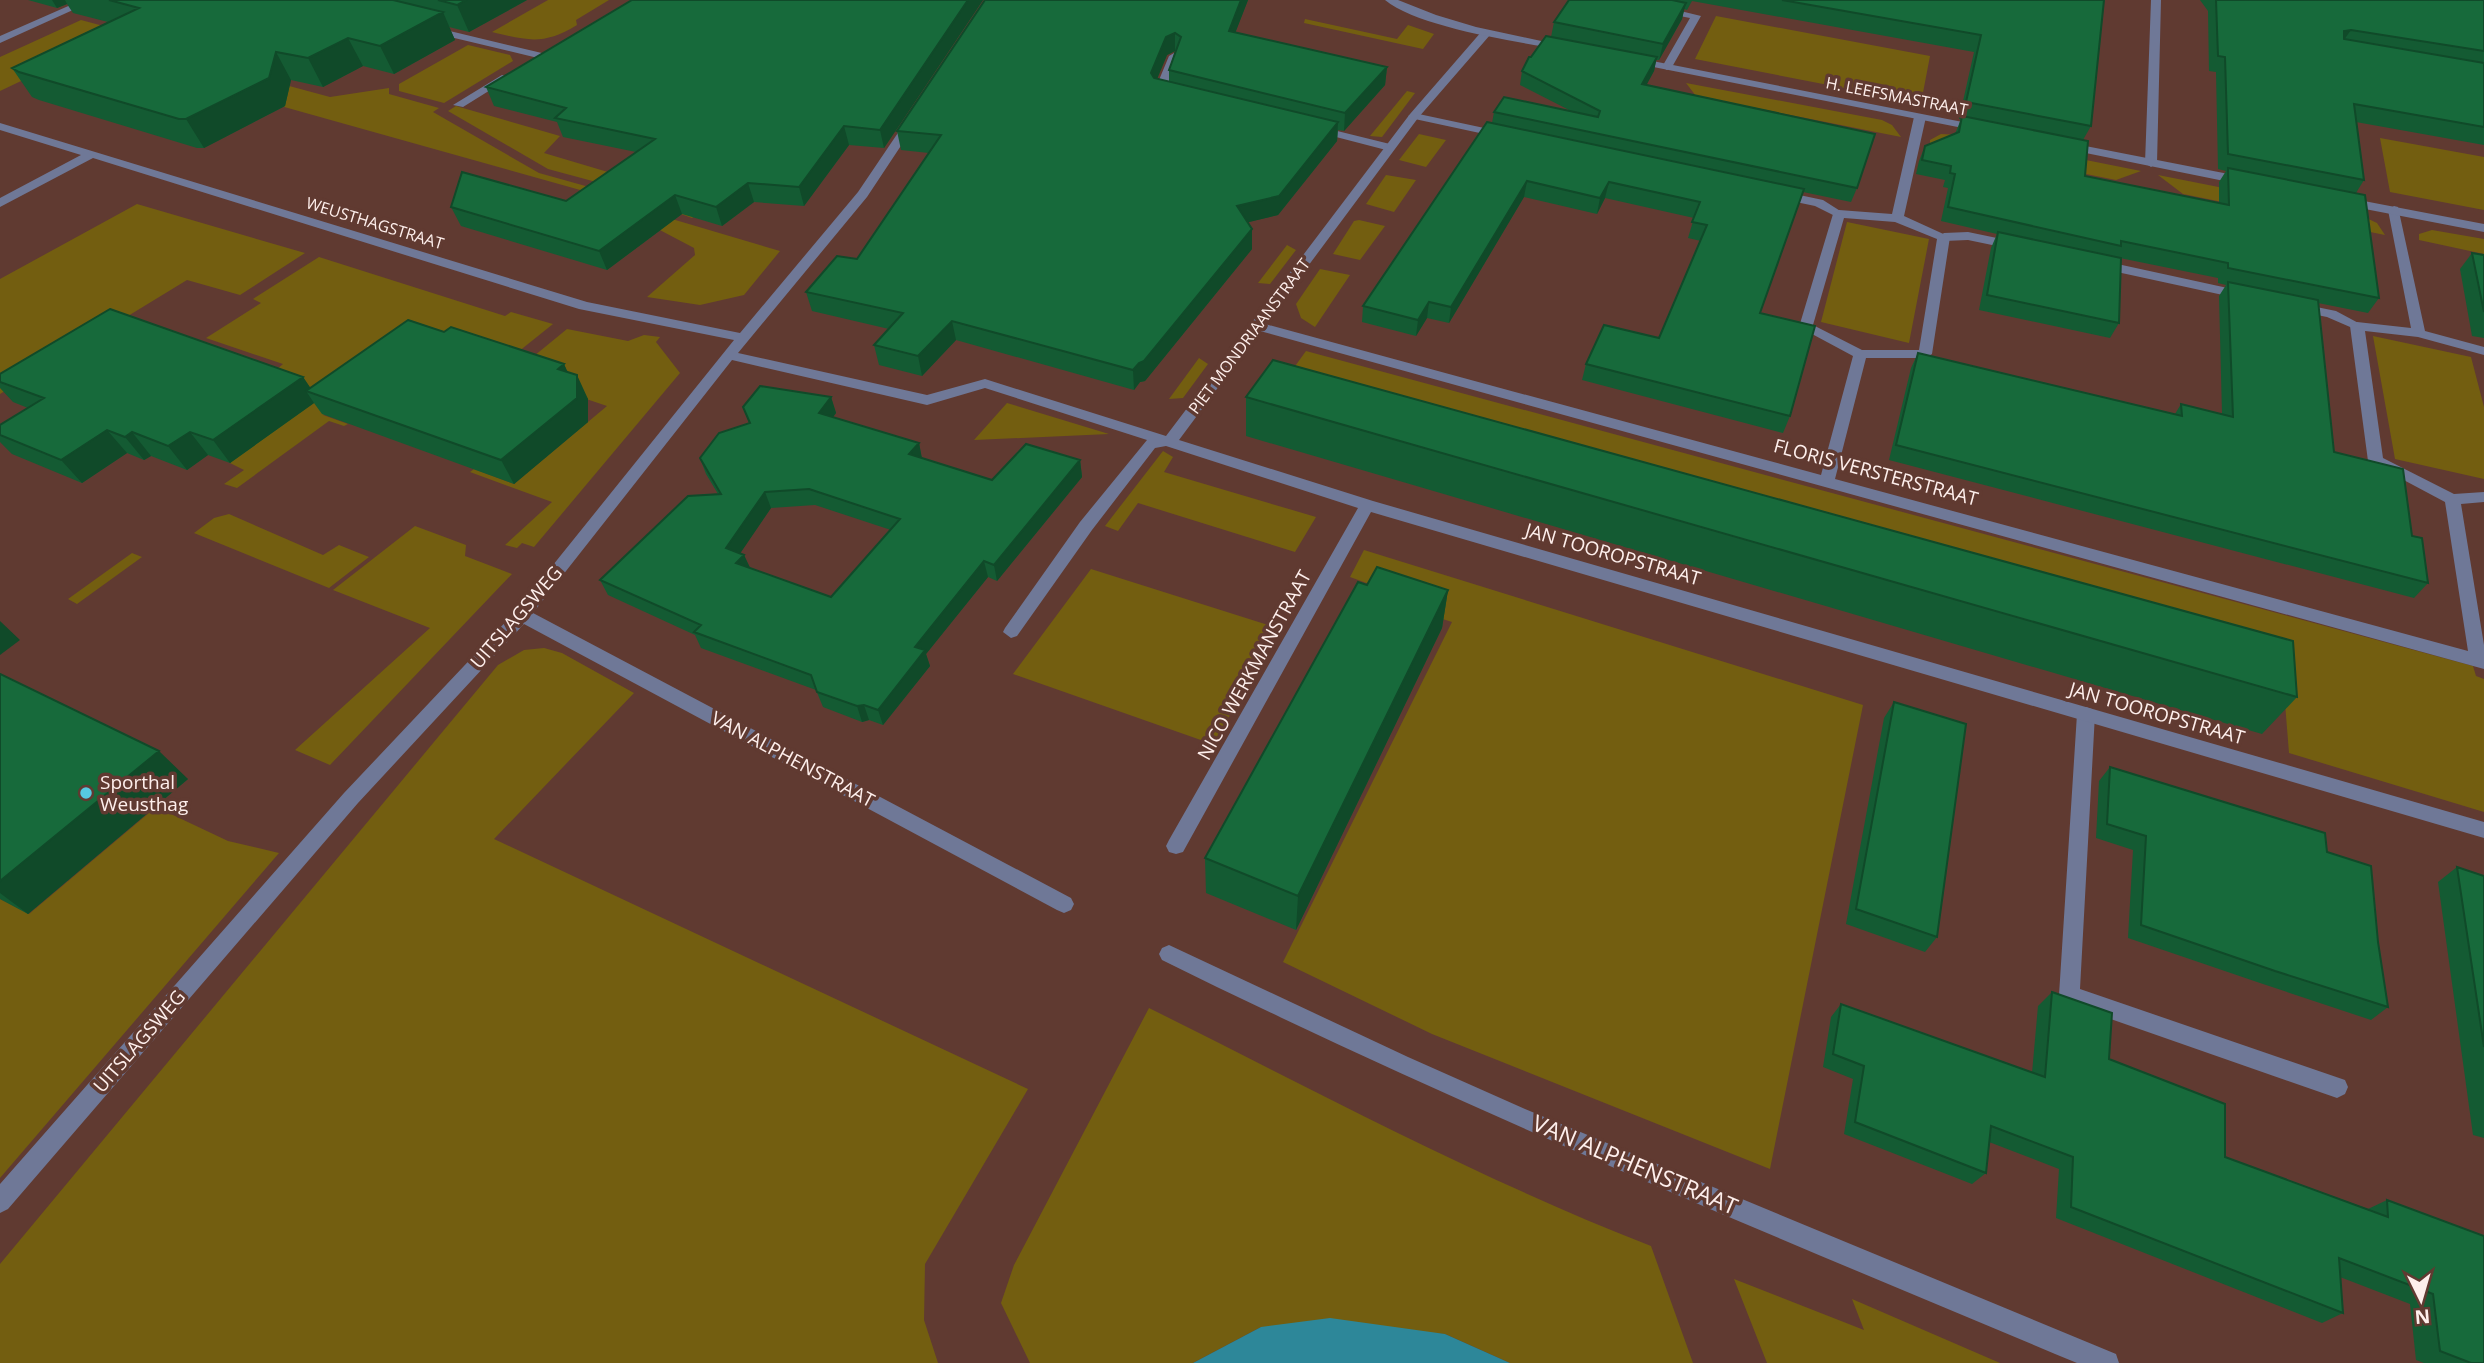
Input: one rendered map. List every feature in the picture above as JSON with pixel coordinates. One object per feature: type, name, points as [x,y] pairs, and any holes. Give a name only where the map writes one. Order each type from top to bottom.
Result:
[{"type":"street","points":[[0,40],[90,0]]},
{"type":"street","points":[[1390,0],[1427,18],[1486,33],[1579,50]]},
{"type":"street","points":[[1664,0],[1658,9],[1696,16],[1667,67]]},
{"type":"street","points":[[2151,163],[2156,0]]},
{"type":"street","points":[[422,27],[542,55]]},
{"type":"street","name":"PIET MONDRIAANSTRAAT","points":[[1011,632],[1150,444],[1171,440],[1390,147],[1486,33]]},
{"type":"street","points":[[530,63],[554,49]]},
{"type":"street","points":[[1174,56],[1160,92],[1187,98]]},
{"type":"street","name":"H. LEEFSMASTRAAT","points":[[1616,57],[1993,131]]},
{"type":"street","points":[[459,105],[518,70]]},
{"type":"street","name":"UITSLAGSWEG","points":[[0,1202],[351,798],[522,615],[729,355],[863,194],[916,114]]},
{"type":"street","points":[[1414,116],[1522,139]]},
{"type":"street","points":[[1897,218],[1920,117]]},
{"type":"street","name":"WEUSTHAGSTRAAT","points":[[0,126],[584,306],[744,338]]},
{"type":"street","points":[[1309,128],[1390,147]]},
{"type":"street","points":[[2046,142],[2259,184]]},
{"type":"street","points":[[0,203],[92,154]]},
{"type":"street","points":[[1765,191],[1819,203],[1839,214],[1897,218],[1944,237],[1968,236],[2035,250]]},
{"type":"street","points":[[2326,197],[2484,228]]},
{"type":"street","points":[[2394,211],[2419,333]]},
{"type":"street","points":[[1839,214],[1807,327],[1860,354],[1925,354],[1944,237]]},
{"type":"street","points":[[2089,262],[2331,314],[2357,326],[2419,333],[2484,351]]},
{"type":"street","name":"FLORIS VERSTERSTRAAT","points":[[1256,326],[2481,661]]},
{"type":"street","points":[[2357,326],[2376,461],[2452,499],[2484,497]]},
{"type":"street","points":[[1827,480],[1860,354]]},
{"type":"street","name":"JAN TOOROPSTRAAT","points":[[729,355],[927,400],[985,383],[1171,440],[1367,505],[2484,830]]},
{"type":"street","points":[[2452,499],[2481,661]]},
{"type":"street","name":"NICO WERKMANSTRAAT","points":[[1176,846],[1367,505]]},
{"type":"street","name":"VAN ALPHENSTRAAT","points":[[522,615],[1064,904]]},
{"type":"street","points":[[2086,714],[2069,995],[2337,1087]]},
{"type":"street","name":"VAN ALPHENSTRAAT","points":[[1169,954],[1305,1023],[1454,1090],[2107,1363]]},
{"type":"shaded area","points":[[548,0],[609,0],[576,20],[577,25],[555,36],[526,39],[492,32]]},
{"type":"shaded area","points":[[1716,16],[1930,56],[1921,103],[1695,59]]},
{"type":"shaded area","points":[[1305,19],[1397,39],[1408,25],[1434,34],[1423,49],[1304,23]]},
{"type":"shaded area","points":[[81,20],[137,35],[134,44],[330,97],[389,88],[389,94],[439,108],[433,112],[539,173],[650,204],[672,219],[780,251],[744,295],[700,305],[647,297],[695,255],[694,248],[637,218],[648,209],[120,61],[38,73],[0,91],[0,57]]},
{"type":"shaded area","points":[[468,45],[510,55],[513,61],[444,103],[399,91],[399,84]]},
{"type":"shaded area","points":[[1686,83],[1882,120],[1892,125],[1901,137],[1696,96]]},
{"type":"shaded area","points":[[1407,91],[1415,93],[1382,137],[1370,136]]},
{"type":"shaded area","points":[[456,106],[560,136],[544,153],[712,203],[692,218],[659,199],[548,169],[448,111]]},
{"type":"shaded area","points":[[1419,134],[1446,140],[1426,167],[1399,160]]},
{"type":"shaded area","points":[[1941,134],[1960,135],[2141,171],[2116,180],[1930,143],[1930,140]]},
{"type":"shaded area","points":[[2380,138],[2484,157],[2484,210],[2390,192]]},
{"type":"shaded area","points":[[1386,175],[1416,180],[1394,212],[1366,204]]},
{"type":"shaded area","points":[[2158,175],[2360,215],[2377,223],[2385,235],[2183,194]]},
{"type":"shaded area","points":[[137,204],[305,253],[240,295],[187,280],[0,394],[0,279]]},
{"type":"shaded area","points":[[1354,221],[1385,226],[1360,260],[1333,254]]},
{"type":"shaded area","points":[[1847,222],[1929,239],[1909,343],[1821,322]]},
{"type":"shaded area","points":[[2432,230],[2484,239],[2484,254],[2419,240],[2419,234]]},
{"type":"shaded area","points":[[1287,245],[1296,250],[1270,284],[1258,283]]},
{"type":"shaded area","points":[[319,257],[505,316],[511,312],[553,324],[503,364],[323,415],[348,424],[344,426],[329,421],[237,488],[224,484],[244,470],[230,463],[263,381],[283,364],[206,338],[261,303],[253,299]]},
{"type":"shaded area","points":[[1320,269],[1350,275],[1315,327],[1301,318],[1296,304]]},
{"type":"shaded area","points":[[567,329],[628,341],[644,335],[660,337],[656,342],[680,373],[534,547],[522,543],[517,548],[505,545],[552,502],[470,472],[474,469],[514,484],[607,406],[512,374]]},
{"type":"shaded area","points":[[2373,336],[2471,357],[2484,407],[2484,479],[2395,459]]},
{"type":"shaded area","points":[[1306,351],[2473,666],[2476,676],[2484,679],[2484,812],[2289,753],[2285,703],[1272,398]]},
{"type":"shaded area","points":[[1199,358],[1208,364],[1183,398],[1169,399]]},
{"type":"shaded area","points":[[1007,403],[1109,434],[974,440]]},
{"type":"shaded area","points":[[1163,451],[1173,457],[1164,472],[1316,517],[1295,552],[1138,503],[1118,531],[1105,526]]},
{"type":"shaded area","points":[[229,514],[323,555],[339,545],[369,557],[329,588],[194,533],[214,518]]},
{"type":"shaded area","points":[[415,526],[466,545],[465,556],[512,574],[330,765],[295,750],[430,628],[333,590]]},
{"type":"shaded area","points":[[1364,550],[1863,705],[1770,1169],[1432,1034],[1283,962],[1452,622],[1427,614],[1430,606],[1350,577]]},
{"type":"shaded area","points":[[132,553],[142,557],[77,604],[68,599]]},
{"type":"shaded area","points":[[1091,569],[1274,627],[1215,745],[1013,674]]},
{"type":"shaded area","points":[[544,648],[562,653],[634,693],[494,839],[1028,1089],[925,1264],[924,1320],[938,1363],[0,1363],[0,1264],[498,665],[524,650]]},
{"type":"shaded area","points":[[156,807],[228,841],[279,853],[0,1178],[0,899],[29,914]]},
{"type":"shaded area","points":[[1149,1008],[1460,1163],[1651,1246],[1693,1363],[1510,1363],[1445,1334],[1261,1327],[1193,1363],[1030,1363],[1001,1303],[1014,1265]]},
{"type":"shaded area","points":[[1734,1279],[1864,1330],[1852,1299],[2000,1363],[1767,1363]]},
{"type":"water","points":[[1330,1318],[1445,1334],[1510,1363],[1193,1363],[1261,1327]]},
{"type":"building","points":[[109,0],[393,0],[443,12],[380,46],[348,38],[308,58],[276,52],[269,78],[186,119],[12,68],[139,8]]},
{"type":"building","points":[[438,0],[466,0],[457,5]]},
{"type":"building","points":[[632,0],[968,0],[880,130],[844,126],[799,187],[748,183],[716,207],[675,195],[599,251],[451,207],[462,172],[566,201],[655,139],[555,118],[566,108],[486,87]]},
{"type":"building","points":[[985,0],[1241,0],[1229,31],[1387,67],[1345,113],[1169,70],[1181,37],[1175,33],[1166,37],[1151,73],[1154,78],[1338,122],[1279,196],[1237,206],[1252,229],[1144,361],[1133,370],[952,321],[918,356],[874,345],[903,313],[806,292],[837,256],[857,259],[941,135],[897,131]]},
{"type":"building","points":[[1569,0],[1672,0],[1686,3],[1663,44],[1554,22]]},
{"type":"building","points":[[1782,0],[2104,0],[2091,126],[1966,102],[1981,35]]},
{"type":"building","points":[[2216,0],[2484,0],[2484,51],[2351,30],[2344,31],[2344,39],[2484,63],[2484,127],[2354,104],[2364,180],[2228,154],[2225,57],[2218,56]]},
{"type":"building","points":[[1546,36],[1657,57],[1642,84],[1875,134],[1857,188],[1494,112],[1504,97],[1598,117],[1600,111],[1522,71],[1529,57]]},
{"type":"building","points":[[1962,116],[2088,141],[2085,176],[2229,205],[2228,168],[2365,195],[2379,298],[2228,268],[2228,263],[2121,241],[2121,246],[1948,207],[1955,174],[1950,173],[1951,166],[1922,160],[1925,146],[1959,132]]},
{"type":"building","points":[[1487,122],[1804,189],[1760,313],[1815,326],[1790,416],[1586,364],[1604,325],[1659,338],[1707,225],[1692,222],[1700,202],[1609,182],[1600,198],[1527,181],[1451,307],[1429,302],[1418,320],[1363,306]]},
{"type":"building","points":[[1998,232],[2121,258],[2119,323],[1987,295]]},
{"type":"building","points":[[2472,253],[2484,255],[2484,312]]},
{"type":"building","points":[[2228,282],[2318,300],[2334,452],[2403,469],[2412,536],[2422,538],[2428,583],[1896,445],[1918,353],[2182,416],[2181,404],[2233,417]]},
{"type":"building","points":[[110,309],[303,377],[213,440],[190,432],[168,446],[132,432],[125,437],[107,430],[61,460],[0,435],[0,425],[44,398],[0,382],[0,374]]},
{"type":"building","points":[[408,320],[444,332],[451,327],[564,364],[558,369],[577,375],[577,398],[501,460],[306,391]]},
{"type":"building","points":[[1273,360],[2293,641],[2297,697],[1246,397]]},
{"type":"building","points":[[760,386],[831,397],[819,413],[919,443],[909,454],[992,480],[1026,444],[1080,460],[994,565],[984,561],[915,647],[925,650],[878,710],[864,705],[857,706],[817,692],[811,675],[694,632],[701,625],[600,580],[688,496],[721,494],[700,458],[719,433],[750,423],[743,407]],"holes":[[[809,489],[900,519],[831,597],[736,563],[744,555],[726,548],[765,492]]]},
{"type":"building","points":[[1377,567],[1448,590],[1298,896],[1205,858],[1358,582],[1367,585]]},
{"type":"building","name":"Sporthal Weusthag","points":[[0,674],[159,751],[0,881]]},
{"type":"building","points":[[1894,702],[1966,724],[1937,937],[1856,909]]},
{"type":"building","points":[[2110,767],[2325,833],[2327,852],[2371,866],[2378,942],[2388,1007],[2141,925],[2146,836],[2107,824]]},
{"type":"building","points":[[2457,867],[2484,876],[2484,1047]]},
{"type":"building","points":[[2052,992],[2112,1013],[2109,1059],[2225,1104],[2225,1157],[2388,1217],[2387,1200],[2484,1236],[2484,1363],[2471,1363],[2440,1351],[2433,1294],[2339,1258],[2343,1313],[2071,1207],[2073,1157],[1991,1126],[1986,1173],[1855,1122],[1864,1066],[1833,1054],[1841,1004],[2045,1077]]},
{"type":"place","name":"Sporthal Weusthag","points":[[86,793]]}]
